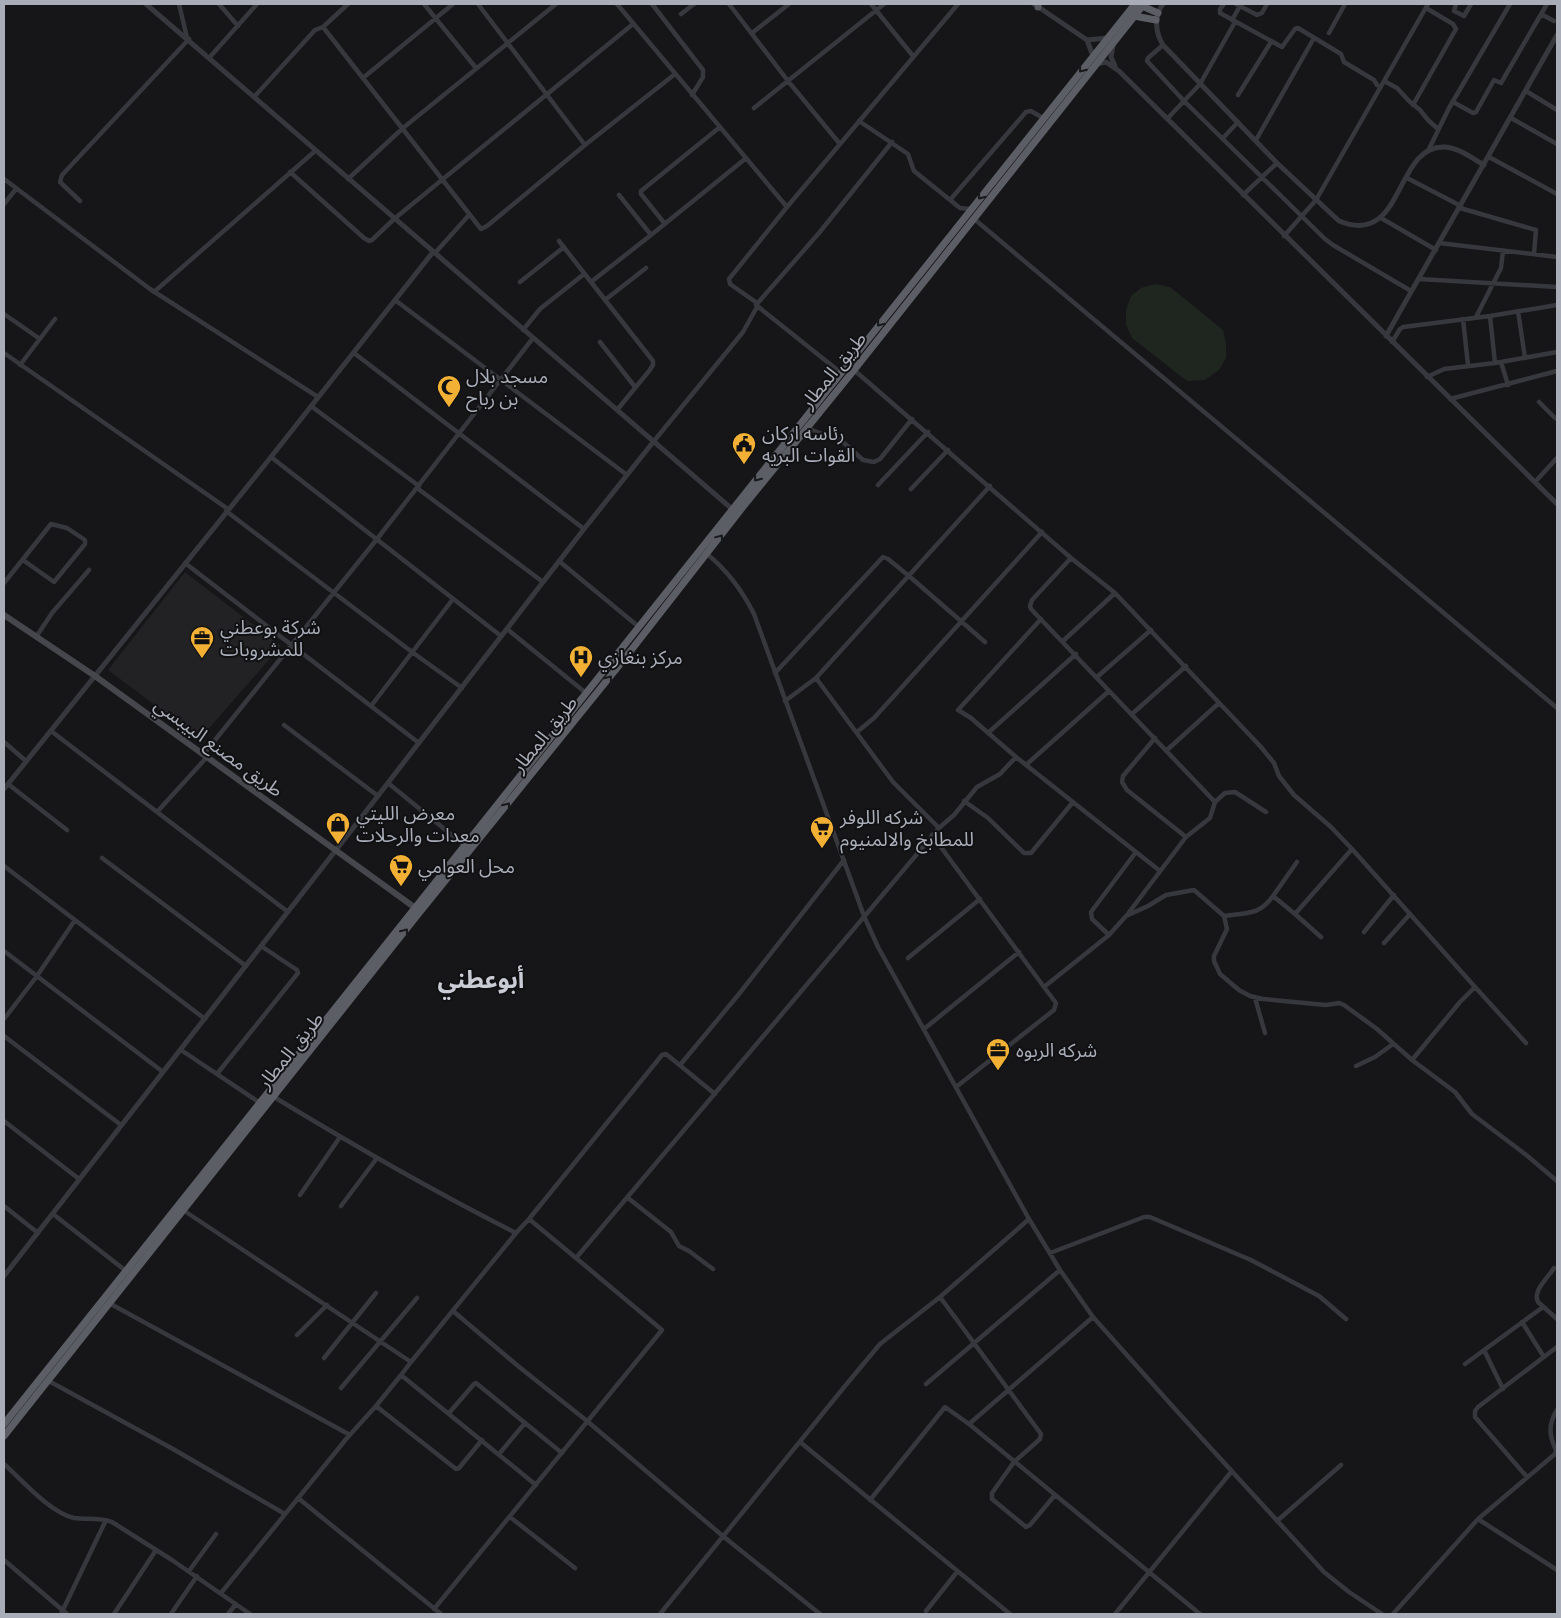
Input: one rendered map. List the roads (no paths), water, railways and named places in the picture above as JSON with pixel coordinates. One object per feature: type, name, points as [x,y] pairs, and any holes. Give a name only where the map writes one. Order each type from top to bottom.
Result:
[{"type":"highway","points":[[1140,4],[1157,16]]},
{"type":"highway","name":"طريق المطار","points":[[4,1436],[109,1303],[260,1103],[306,1050],[707,554],[1134,16],[1140,4]]},
{"type":"highway","name":"طريق المطار","points":[[4,1424],[126,1270],[183,1210],[274,1097],[306,1050],[414,907],[1107,38],[1140,4]]},
{"type":"highway","points":[[1134,16],[1157,16]]},
{"type":"main road","name":"طريق مصنع البيبسي","points":[[4,615],[95,676],[414,907]]},
{"type":"street","points":[[146,4],[732,509]]},
{"type":"street","points":[[179,4],[188,39]]},
{"type":"street","points":[[219,4],[238,26]]},
{"type":"street","points":[[209,58],[257,4]]},
{"type":"street","points":[[254,97],[315,30],[324,27],[348,4]]},
{"type":"street","points":[[424,4],[476,68]]},
{"type":"street","points":[[363,78],[454,4]]},
{"type":"street","points":[[478,4],[586,145]]},
{"type":"street","points":[[348,179],[403,128],[556,4]]},
{"type":"street","points":[[617,4],[787,207]]},
{"type":"street","points":[[652,4],[703,70],[703,77],[692,94]]},
{"type":"street","points":[[681,14],[694,4]]},
{"type":"street","points":[[729,4],[788,81],[840,144]]},
{"type":"street","points":[[752,33],[789,4]]},
{"type":"street","points":[[871,4],[913,56]]},
{"type":"street","points":[[754,108],[884,4]]},
{"type":"street","points":[[840,372],[730,284],[729,279],[787,207],[958,4]]},
{"type":"street","points":[[1163,4],[1157,16],[1159,39],[1162,46],[1316,200],[1339,221],[1357,226],[1368,224],[1381,218],[1417,162],[1428,151],[1453,102],[1510,4]]},
{"type":"street","points":[[1224,4],[1220,9],[1220,13],[1283,47],[1296,28],[1341,54],[1344,62],[1374,80],[1381,87]]},
{"type":"street","points":[[1167,119],[1200,84],[1242,5],[1260,15],[1267,4]]},
{"type":"street","points":[[1329,33],[1345,4]]},
{"type":"street","points":[[1447,21],[1456,4]]},
{"type":"street","points":[[1454,10],[1464,16],[1471,4]]},
{"type":"street","points":[[1453,102],[1470,112],[1476,112],[1494,80],[1501,83],[1547,4]]},
{"type":"street","points":[[1037,5],[1087,40],[1093,56]]},
{"type":"street","points":[[1284,236],[1316,200],[1427,6],[1455,26],[1456,29],[1413,105]]},
{"type":"street","points":[[1541,14],[1554,22]]},
{"type":"street","points":[[290,172],[368,240],[373,239],[394,218],[634,24]]},
{"type":"street","points":[[324,27],[479,228],[482,229],[675,74]]},
{"type":"street","points":[[1118,71],[1112,62],[1110,54],[1119,34]]},
{"type":"street","points":[[1386,336],[1557,36]]},
{"type":"street","points":[[1087,40],[1107,38]]},
{"type":"street","points":[[1256,140],[1314,38]]},
{"type":"street","points":[[80,201],[60,182],[62,176],[188,39]]},
{"type":"street","points":[[1238,95],[1271,42]]},
{"type":"street","points":[[1162,46],[1147,61],[1184,101],[1333,245],[1411,291]]},
{"type":"street","points":[[1095,65],[1106,62],[1118,71],[1557,503]]},
{"type":"street","points":[[1384,81],[1396,88],[1438,129]]},
{"type":"street","points":[[1526,91],[1557,110]]},
{"type":"street","points":[[950,200],[1026,112],[1031,111],[1043,118]]},
{"type":"street","points":[[1511,118],[1557,144]]},
{"type":"street","points":[[859,121],[908,154],[914,171],[960,208],[970,209]]},
{"type":"street","points":[[1223,138],[1238,122]]},
{"type":"street","points":[[665,224],[641,194],[641,191],[720,127]]},
{"type":"street","points":[[4,1276],[388,784],[584,529],[743,332],[757,305],[819,233],[892,142]]},
{"type":"street","points":[[1428,151],[1443,147],[1449,148],[1463,153],[1484,165]]},
{"type":"street","points":[[154,292],[315,151]]},
{"type":"street","points":[[1489,157],[1557,194]]},
{"type":"street","points":[[591,282],[745,158]]},
{"type":"street","points":[[1243,194],[1277,162]]},
{"type":"street","points":[[1407,178],[1460,207],[1536,230],[1534,254]]},
{"type":"street","points":[[4,179],[154,292],[318,397]]},
{"type":"street","points":[[4,204],[16,189]]},
{"type":"street","points":[[619,195],[651,235]]},
{"type":"street","points":[[960,208],[962,220]]},
{"type":"street","points":[[4,789],[395,300],[469,215]]},
{"type":"street","points":[[973,218],[1557,708]]},
{"type":"street","points":[[1381,218],[1436,250]]},
{"type":"street","points":[[559,240],[653,361],[653,365],[617,410]]},
{"type":"street","points":[[1439,243],[1557,257]]},
{"type":"street","points":[[520,282],[564,248]]},
{"type":"street","points":[[1476,318],[1501,268],[1504,251]]},
{"type":"street","points":[[605,300],[646,268]]},
{"type":"street","points":[[523,330],[541,307],[584,274]]},
{"type":"street","points":[[1419,279],[1557,287]]},
{"type":"street","points":[[395,300],[627,475]]},
{"type":"street","points":[[1392,342],[1403,327],[1557,305]]},
{"type":"street","points":[[1518,311],[1525,358]]},
{"type":"street","points":[[4,314],[40,339]]},
{"type":"street","points":[[1490,316],[1494,363]]},
{"type":"street","points":[[1463,319],[1468,365]]},
{"type":"street","points":[[20,365],[55,320]]},
{"type":"street","points":[[157,812],[205,756],[534,338]]},
{"type":"street","points":[[600,342],[635,387]]},
{"type":"street","points":[[1427,376],[1444,369],[1501,362],[1557,352]]},
{"type":"street","points":[[354,353],[584,529]]},
{"type":"street","points":[[4,354],[227,510],[462,688]]},
{"type":"street","points":[[1501,362],[1508,385]]},
{"type":"street","points":[[854,370],[928,432],[1071,558],[1115,593],[1261,747],[1274,764],[1279,776],[1298,799],[1331,827],[1526,1042]]},
{"type":"street","points":[[1450,399],[1557,371]]},
{"type":"street","points":[[1539,402],[1557,419]]},
{"type":"street","points":[[311,406],[543,582]]},
{"type":"street","points":[[807,428],[843,442],[863,460],[874,462],[880,459],[912,419]]},
{"type":"street","points":[[878,485],[928,432]]},
{"type":"street","points":[[911,489],[948,450]]},
{"type":"street","points":[[271,457],[502,636]]},
{"type":"street","points":[[1535,482],[1557,458]]},
{"type":"street","points":[[785,701],[816,678],[990,486]]},
{"type":"street","points":[[4,583],[51,524],[71,529],[85,540],[85,544],[54,582],[23,560]]},
{"type":"street","points":[[857,732],[874,718],[1042,532]]},
{"type":"street","points":[[707,554],[724,568],[748,603],[761,632],[864,916],[878,947],[1060,1270],[1093,1317],[1277,1521],[1330,1577],[1382,1614]]},
{"type":"street","points":[[776,673],[883,557],[909,576],[985,642]]},
{"type":"street","points":[[1071,558],[1030,602],[1031,609],[1076,654],[1215,802]]},
{"type":"street","points":[[560,561],[639,627]]},
{"type":"street","points":[[185,563],[419,743]]},
{"type":"street","points":[[36,637],[52,613],[89,570]]},
{"type":"street","points":[[1063,641],[1115,593]]},
{"type":"street","points":[[371,706],[454,599]]},
{"type":"street","points":[[1040,619],[958,710],[1160,871]]},
{"type":"street","points":[[507,629],[586,693]]},
{"type":"street","points":[[1097,677],[1151,630]]},
{"type":"street","points":[[988,733],[1076,654]]},
{"type":"street","points":[[1132,714],[1186,666]]},
{"type":"street","points":[[816,678],[893,782],[939,828]]},
{"type":"street","points":[[1026,765],[1109,690]]},
{"type":"street","points":[[1167,750],[1219,703]]},
{"type":"street","points":[[284,725],[378,796]]},
{"type":"street","points":[[51,731],[288,912]]},
{"type":"street","points":[[1155,738],[1123,776],[1122,782],[1127,790],[1186,837]]},
{"type":"street","points":[[4,742],[26,761]]},
{"type":"street","points":[[576,1258],[932,834],[954,815],[977,787],[1000,774],[1016,757]]},
{"type":"street","points":[[8,784],[67,830]]},
{"type":"street","points":[[388,784],[464,845]]},
{"type":"street","points":[[1044,987],[1109,935],[1126,916],[1186,837],[1210,818],[1215,802],[1224,793],[1235,792],[1266,812]]},
{"type":"street","points":[[964,801],[988,818],[1027,854],[1032,853],[1073,802]]},
{"type":"street","points":[[932,834],[1056,1003],[1054,1010],[956,1087]]},
{"type":"street","points":[[1295,914],[1352,850]]},
{"type":"street","points":[[1109,935],[1092,919],[1091,912],[1136,852]]},
{"type":"street","points":[[102,858],[246,966]]},
{"type":"street","points":[[680,1066],[844,860]]},
{"type":"street","points":[[1224,916],[1258,911],[1263,908],[1297,862]]},
{"type":"street","points":[[4,866],[205,1019]]},
{"type":"street","points":[[1126,916],[1166,895],[1190,890],[1196,891],[1224,916],[1227,929],[1214,956],[1214,964],[1220,974],[1239,990],[1254,998],[1326,1005],[1341,1004],[1377,1029],[1412,1060],[1455,1092],[1468,1111],[1557,1181]]},
{"type":"street","points":[[1364,932],[1394,895]]},
{"type":"street","points":[[1273,896],[1321,937]]},
{"type":"street","points":[[908,958],[980,899]]},
{"type":"street","points":[[1384,943],[1410,914]]},
{"type":"street","points":[[4,1019],[37,976],[75,920]]},
{"type":"street","points":[[217,1074],[298,973],[297,970],[261,946]]},
{"type":"street","points":[[4,951],[163,1072]]},
{"type":"street","points":[[924,1029],[1019,952]]},
{"type":"street","points":[[1412,1060],[1475,986]]},
{"type":"street","points":[[1254,998],[1265,1033]]},
{"type":"street","points":[[4,1036],[121,1126]]},
{"type":"street","points":[[1356,1066],[1375,1057],[1393,1044]]},
{"type":"street","points":[[181,1050],[260,1103]]},
{"type":"street","points":[[221,1593],[662,1055],[665,1054],[715,1094]]},
{"type":"street","points":[[274,1097],[443,1196],[516,1233]]},
{"type":"street","points":[[4,1121],[79,1179]]},
{"type":"street","points":[[300,1195],[340,1137]]},
{"type":"street","points":[[341,1206],[377,1158]]},
{"type":"street","points":[[628,1198],[671,1232],[678,1246],[689,1251],[713,1269]]},
{"type":"street","points":[[4,1206],[38,1233]]},
{"type":"street","points":[[183,1210],[411,1362]]},
{"type":"street","points":[[53,1214],[126,1270]]},
{"type":"street","points":[[1050,1253],[1144,1217],[1150,1218],[1251,1260],[1319,1296],[1346,1319]]},
{"type":"street","points":[[434,1609],[662,1330],[528,1219]]},
{"type":"street","points":[[660,1614],[880,1344],[940,1297],[1030,1219]]},
{"type":"street","points":[[1554,1268],[1536,1295],[1538,1302],[1557,1320]]},
{"type":"street","points":[[926,1384],[1060,1270]]},
{"type":"street","points":[[324,1358],[376,1294]]},
{"type":"street","points":[[940,1297],[1041,1434],[1040,1439],[1014,1462],[993,1491],[991,1497],[1024,1526],[1030,1525],[1055,1495]]},
{"type":"street","points":[[341,1388],[417,1298]]},
{"type":"street","points":[[109,1303],[350,1435]]},
{"type":"street","points":[[297,1335],[327,1305]]},
{"type":"street","points":[[1465,1364],[1543,1307]]},
{"type":"street","points":[[453,1311],[820,1614]]},
{"type":"street","points":[[969,1424],[1093,1317]]},
{"type":"street","points":[[1522,1322],[1544,1357]]},
{"type":"street","points":[[1527,1477],[1475,1417],[1475,1411],[1557,1347]]},
{"type":"street","points":[[1484,1350],[1503,1389]]},
{"type":"street","points":[[401,1374],[536,1485]]},
{"type":"street","points":[[47,1380],[173,1449],[285,1514]]},
{"type":"street","points":[[449,1413],[476,1383],[562,1453]]},
{"type":"street","points":[[376,1406],[456,1468],[460,1468],[482,1440]]},
{"type":"street","points":[[870,1500],[945,1407],[969,1424],[1200,1614]]},
{"type":"street","points":[[1393,1614],[1478,1519],[1552,1458],[1556,1452],[1550,1428],[1557,1410]]},
{"type":"street","points":[[498,1454],[525,1423]]},
{"type":"street","points":[[800,1442],[1010,1614]]},
{"type":"street","points":[[4,1464],[46,1502],[63,1514],[74,1518],[106,1520],[197,1576],[250,1614]]},
{"type":"street","points":[[1277,1521],[1341,1465]]},
{"type":"street","points":[[1114,1614],[1150,1573],[1232,1471]]},
{"type":"street","points":[[298,1498],[440,1614]]},
{"type":"street","points":[[510,1517],[575,1568]]},
{"type":"street","points":[[1478,1519],[1557,1570]]},
{"type":"street","points":[[4,1560],[64,1613],[106,1520]]},
{"type":"street","points":[[189,1571],[216,1534]]},
{"type":"street","points":[[114,1614],[156,1550]]},
{"type":"street","points":[[926,1611],[958,1572]]},
{"type":"street","points":[[172,1614],[197,1576]]},
{"type":"street","points":[[228,1614],[236,1604]]},
{"type":"place","name":"مسجد بلال بن رباح","points":[[449,408]]},
{"type":"place","name":"رئاسه اركان القوات البريه","points":[[744,465]]},
{"type":"place","name":"شركة بوعطني للمشروبات","points":[[202,659]]},
{"type":"place","name":"مركز بنغازي","points":[[581,678]]},
{"type":"place","name":"معرض الليتي معدات والرحلات","points":[[338,845]]},
{"type":"place","name":"شركه اللوفر للمطابخ والالمنيوم","points":[[822,849]]},
{"type":"place","name":"محل العوامي","points":[[401,887]]},
{"type":"place","name":"شركه الربوه","points":[[998,1071]]},
{"type":"district","name":"أبوعطني","points":[[481,980]]}]
